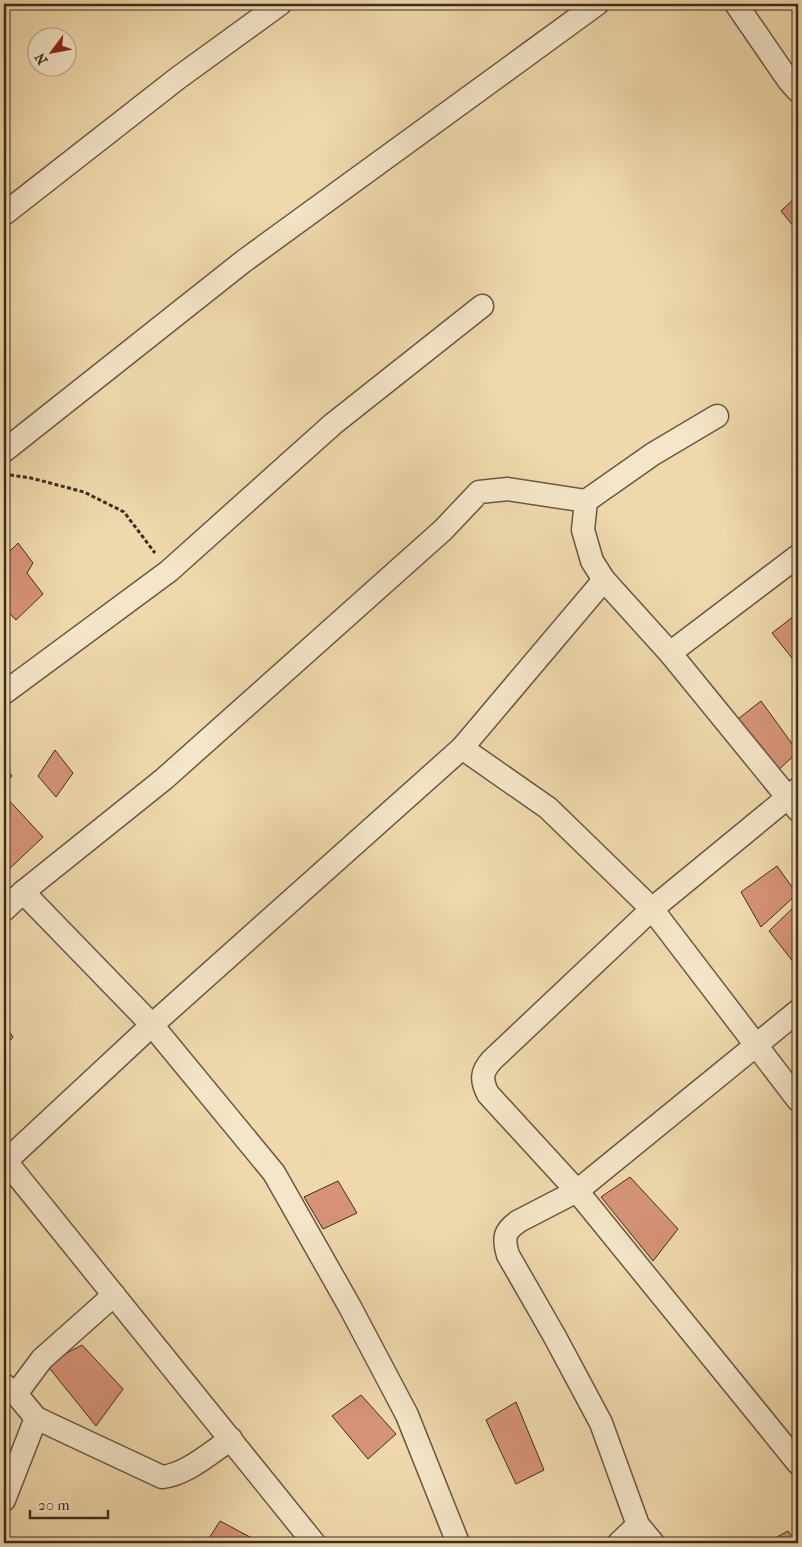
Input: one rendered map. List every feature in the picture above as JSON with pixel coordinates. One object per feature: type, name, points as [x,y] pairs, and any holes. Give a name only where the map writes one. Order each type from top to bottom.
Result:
[{"type":"street","points":[[4,214],[178,78],[280,4]]},
{"type":"street","points":[[4,451],[244,260],[597,4]]},
{"type":"street","points":[[736,4],[795,82]]},
{"type":"street","points":[[4,693],[169,571],[333,424],[482,306]]},
{"type":"street","points":[[4,910],[23,892],[164,779],[443,530],[478,492],[508,489],[586,501],[653,454],[717,416]]},
{"type":"street","points":[[586,501],[583,530],[592,561],[604,580],[670,653],[795,798],[652,909],[492,1060],[485,1068],[482,1076],[483,1085],[488,1094],[577,1192],[798,1463]]},
{"type":"street","points":[[670,653],[798,556]]},
{"type":"street","points":[[314,1543],[5,1160],[152,1025],[462,748],[604,580]]},
{"type":"street","points":[[462,748],[548,808],[652,909],[798,1100]]},
{"type":"street","points":[[23,892],[152,1025],[274,1173],[350,1307],[407,1415],[458,1543]]},
{"type":"street","points":[[653,1543],[638,1525],[601,1423],[508,1255],[505,1244],[506,1233],[511,1226],[577,1192],[758,1046],[798,1011]]},
{"type":"street","points":[[114,1295],[10,1389],[36,1418],[100,1446],[162,1477],[182,1472],[231,1439]]},
{"type":"street","points":[[4,1500],[36,1418]]},
{"type":"street","points":[[619,1543],[638,1525]]},
{"type":"path","points":[[4,475],[31,478],[84,492],[124,512],[169,571]]},
{"type":"building","points":[[798,195],[798,232],[781,211]]},
{"type":"building","points":[[18,543],[33,563],[27,573],[43,594],[16,620],[4,608],[4,557]]},
{"type":"building","points":[[798,613],[798,653],[792,658],[772,633]]},
{"type":"building","points":[[761,701],[798,752],[777,771],[738,719]]},
{"type":"building","points":[[55,750],[73,773],[56,797],[38,776]]},
{"type":"building","points":[[4,765],[12,776],[4,784]]},
{"type":"building","points":[[4,795],[43,837],[4,874]]},
{"type":"building","points":[[777,866],[797,894],[761,927],[741,892]]},
{"type":"building","points":[[796,905],[798,908],[798,968],[769,931]]},
{"type":"building","points":[[4,1024],[13,1037],[4,1048]]},
{"type":"building","points":[[630,1177],[678,1229],[653,1261],[601,1197]]},
{"type":"building","points":[[338,1181],[357,1213],[323,1229],[304,1197]]},
{"type":"building","points":[[82,1345],[123,1389],[96,1426],[46,1364]]},
{"type":"building","points":[[361,1395],[396,1434],[368,1459],[332,1416]]},
{"type":"building","points":[[516,1402],[544,1470],[516,1484],[486,1420]]},
{"type":"building","points":[[220,1521],[250,1537],[247,1543],[206,1543]]},
{"type":"building","points":[[788,1531],[796,1543],[766,1543]]}]
